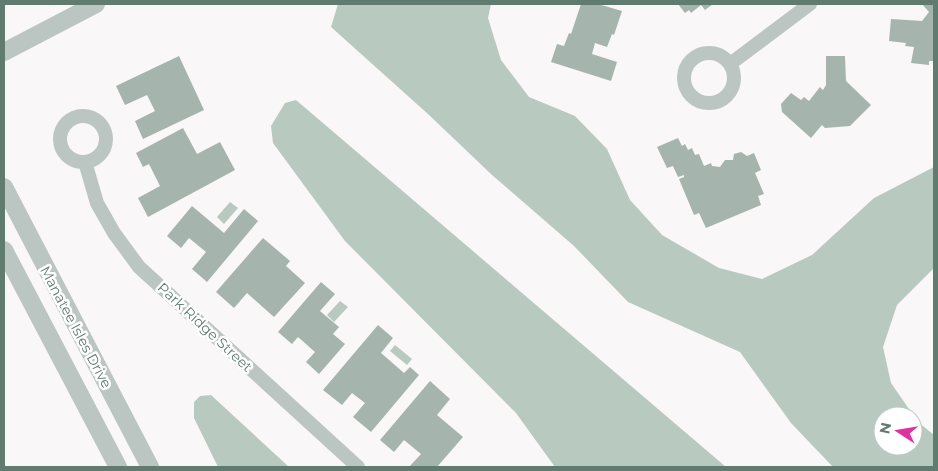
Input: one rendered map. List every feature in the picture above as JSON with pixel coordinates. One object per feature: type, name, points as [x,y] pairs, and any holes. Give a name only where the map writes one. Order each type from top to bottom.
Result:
[{"type":"street","points":[[4,52],[96,4]]},
{"type":"street","points":[[730,64],[810,4]]},
{"type":"street","name":"Park Ridge Street","points":[[85,162],[97,203],[114,233],[139,267],[358,467]]},
{"type":"street","name":"Manatee Isles Drive","points":[[4,187],[150,467]]},
{"type":"street","name":"Manatee Isles Drive","points":[[4,250],[118,467]]},
{"type":"shaded area","points":[[338,4],[491,4],[488,18],[501,60],[529,97],[575,116],[607,149],[630,200],[662,235],[719,268],[762,279],[812,255],[874,198],[934,167],[934,268],[897,305],[883,347],[891,383],[907,406],[873,406],[873,456],[923,456],[923,426],[934,435],[934,467],[833,467],[791,423],[740,352],[628,302],[574,246],[492,175],[428,114],[331,27]]},
{"type":"shaded area","points":[[296,100],[726,467],[555,467],[516,413],[345,241],[273,143],[271,126],[285,103]]},
{"type":"shaded area","points":[[230,202],[238,208],[224,224],[217,217]]},
{"type":"shaded area","points":[[340,301],[348,307],[334,322],[327,315]]},
{"type":"shaded area","points":[[395,345],[412,359],[407,365],[390,351]]},
{"type":"shaded area","points":[[211,395],[289,467],[218,467],[194,418],[194,402],[200,396]]},
{"type":"building","points":[[581,4],[598,4],[622,11],[614,35],[612,34],[607,47],[595,43],[592,54],[617,62],[611,81],[551,62],[557,44],[564,46],[569,33],[571,34]]},
{"type":"building","points":[[678,4],[713,4],[705,10],[701,5],[691,13],[689,10],[685,13]]},
{"type":"building","points":[[922,4],[934,4],[934,61],[929,61],[929,65],[911,63],[914,47],[905,46],[906,43],[889,41],[891,19],[922,21],[929,12]]},
{"type":"building","points":[[179,56],[204,110],[143,139],[135,121],[155,111],[147,95],[125,105],[116,86]]},
{"type":"building","points":[[826,56],[845,56],[846,81],[871,105],[850,126],[825,128],[822,125],[811,138],[782,112],[781,104],[791,93],[801,100],[804,97],[809,101],[820,87],[823,90],[826,85]]},
{"type":"building","points":[[183,128],[197,154],[220,142],[235,170],[148,217],[138,198],[160,186],[149,164],[143,167],[136,153]]},
{"type":"building","points":[[678,138],[682,146],[685,144],[688,150],[692,148],[695,155],[699,154],[704,166],[711,163],[712,166],[720,167],[725,160],[733,160],[734,154],[741,152],[747,156],[754,153],[761,170],[755,173],[764,194],[758,196],[761,205],[706,228],[699,213],[694,215],[679,179],[684,177],[684,175],[678,177],[673,166],[667,168],[657,147]]},
{"type":"building","points":[[192,206],[224,233],[244,209],[258,221],[207,282],[192,269],[206,252],[189,238],[181,248],[167,236]]},
{"type":"building","points":[[263,238],[290,261],[286,266],[305,283],[274,317],[247,293],[234,308],[216,292]]},
{"type":"building","points":[[321,282],[335,294],[320,311],[339,327],[333,334],[345,344],[319,374],[306,362],[315,352],[298,337],[292,344],[278,332]]},
{"type":"building","points":[[378,325],[393,338],[381,353],[404,373],[410,367],[419,375],[371,432],[353,417],[365,403],[352,393],[342,405],[323,390]]},
{"type":"building","points":[[430,381],[450,399],[437,415],[463,437],[437,467],[409,467],[421,454],[404,440],[394,452],[380,440]]}]
